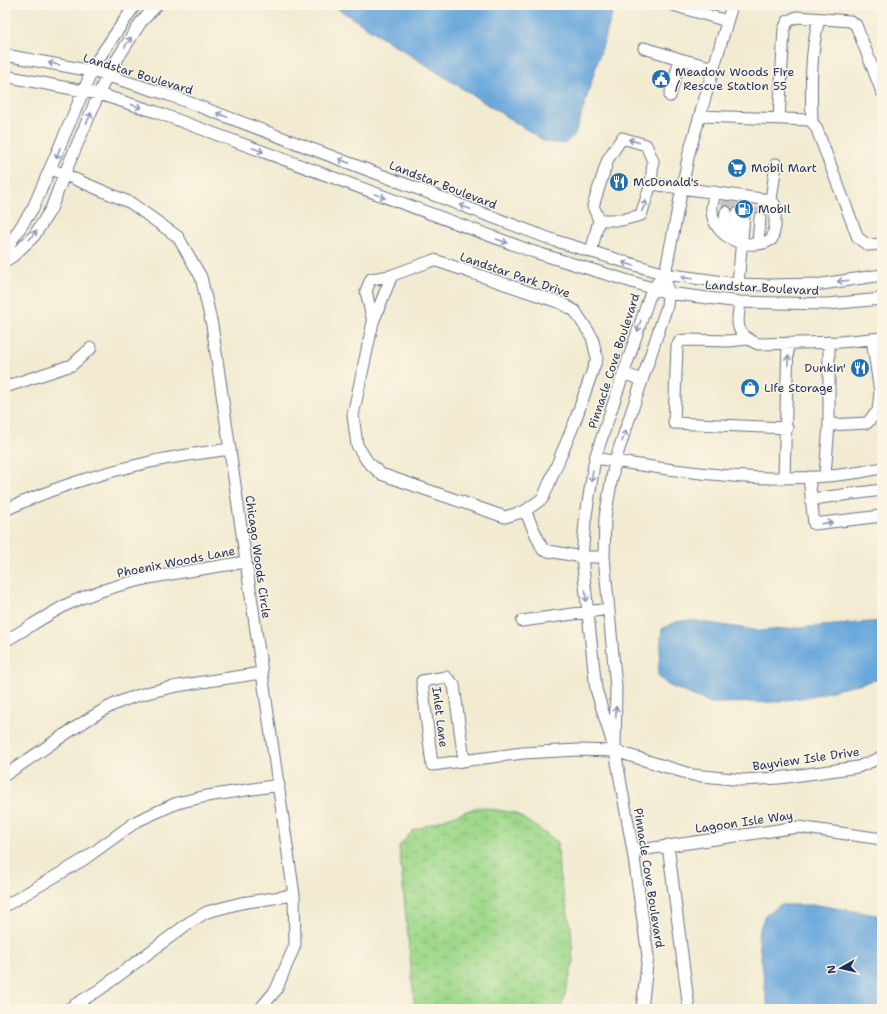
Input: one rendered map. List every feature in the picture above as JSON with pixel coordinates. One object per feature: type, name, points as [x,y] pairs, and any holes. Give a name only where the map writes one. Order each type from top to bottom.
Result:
[{"type":"street","points":[[5,250],[33,208],[96,62],[135,5]]},
{"type":"street","points":[[5,261],[13,256],[34,236],[51,209],[107,75],[141,22],[157,5]]},
{"type":"street","points":[[673,5],[698,8],[727,21]]},
{"type":"street","points":[[665,274],[690,153],[732,5]]},
{"type":"street","points":[[779,119],[784,29],[788,21],[797,17],[850,21],[856,25],[882,92]]},
{"type":"street","points":[[812,122],[811,84],[814,40],[819,19]]},
{"type":"street","points":[[644,48],[714,68]]},
{"type":"street","name":"Landstar Boulevard","points":[[5,55],[92,71],[169,95],[556,241],[665,274],[738,284],[822,284],[882,275]]},
{"type":"street","points":[[670,96],[680,59]]},
{"type":"street","name":"Landstar Boulevard","points":[[5,76],[99,94],[156,112],[534,252],[668,294],[740,302],[828,304],[882,299]]},
{"type":"street","points":[[700,116],[810,120],[816,127],[858,238],[868,245],[882,244]]},
{"type":"street","points":[[591,252],[599,220],[593,206],[608,159],[622,138],[646,145],[653,161],[651,184],[640,215],[622,220],[599,220]]},
{"type":"street","points":[[765,202],[776,164]]},
{"type":"street","name":"Chicago Woods Circle","points":[[51,169],[132,203],[178,237],[201,277],[212,325],[294,895],[295,945],[276,990],[260,1009]]},
{"type":"street","points":[[651,184],[715,192],[737,199],[765,202],[775,205],[775,227],[772,239],[758,244],[732,238],[712,211],[715,192]]},
{"type":"street","points":[[732,238],[736,214],[732,238],[738,284]]},
{"type":"street","points":[[758,244],[760,218]]},
{"type":"street","name":"Landstar Park Drive","points":[[373,322],[366,291],[371,279],[392,275],[434,260],[561,303],[575,311],[592,337],[597,358],[574,424],[543,498],[525,511],[505,517],[381,474],[367,461],[357,445],[353,415],[373,322],[392,275]]},
{"type":"street","name":"Pinnacle Cove Boulevard","points":[[642,1009],[648,956],[633,851],[615,751],[596,689],[582,557],[585,522],[595,458],[652,289],[665,274]]},
{"type":"street","name":"Pinnacle Cove Boulevard","points":[[615,751],[616,688],[604,557],[605,517],[615,461],[668,306],[665,274]]},
{"type":"street","points":[[740,302],[737,322],[740,332],[747,339],[758,344],[829,342],[877,338],[880,392],[878,411],[867,423],[828,425]]},
{"type":"street","points":[[747,339],[730,341],[680,341],[677,346],[674,423],[787,428]]},
{"type":"street","points":[[825,475],[828,425],[829,342]]},
{"type":"street","points":[[784,477],[787,428],[788,343]]},
{"type":"street","points":[[5,387],[72,365],[91,348]]},
{"type":"street","points":[[623,374],[642,380]]},
{"type":"street","points":[[5,510],[40,494],[98,475],[147,462],[230,449]]},
{"type":"street","points":[[595,458],[671,470],[738,477],[809,477],[882,468]]},
{"type":"street","points":[[809,477],[814,524],[882,516]]},
{"type":"street","points":[[812,499],[882,490]]},
{"type":"street","points":[[525,511],[543,550],[582,557],[604,557]]},
{"type":"street","name":"Phoenix Woods Lane","points":[[5,641],[68,604],[115,587],[157,577],[245,562]]},
{"type":"street","points":[[522,621],[609,610]]},
{"type":"street","points":[[5,775],[108,708],[143,695],[169,688],[261,673]]},
{"type":"street","name":"Inlet Lane","points":[[464,761],[454,685],[446,677],[422,680],[432,765],[464,761],[523,753],[578,750],[615,751]]},
{"type":"street","name":"Bayview Isle Drive","points":[[615,751],[693,775],[743,780],[779,778],[858,767],[882,757]]},
{"type":"street","points":[[5,906],[83,860],[137,821],[177,803],[207,796],[279,785]]},
{"type":"street","name":"Lagoon Isle Way","points":[[633,851],[798,827],[882,839]]},
{"type":"street","name":"Pinnacle Cove Boulevard","points":[[668,845],[689,1009]]},
{"type":"street","points":[[68,1009],[99,990],[190,922],[207,912],[241,903],[294,895]]},
{"type":"green space","points":[[478,807],[515,813],[558,842],[559,874],[571,927],[573,964],[561,1009],[415,1009],[399,846],[414,830]]},
{"type":"water","points":[[332,5],[615,5],[575,135],[564,144],[546,142]]},
{"type":"water","points":[[689,620],[761,631],[882,621],[882,679],[813,696],[773,702],[711,703],[668,685],[658,676],[662,629],[676,622]]},
{"type":"water","points":[[780,905],[818,905],[882,916],[882,1009],[768,1009],[758,934],[765,915]]},
{"type":"tunnel","points":[[726,212],[727,200]]},
{"type":"tunnel","points":[[737,214],[738,202]]},
{"type":"tunnel","points":[[760,218],[761,206]]},
{"type":"place","name":"Meadow Woods Fire / Rescue Station 55","points":[[661,79]]},
{"type":"place","name":"Mobil Mart","points":[[737,168]]},
{"type":"place","name":"McDonald's","points":[[619,182]]},
{"type":"place","name":"Mobil","points":[[744,209]]},
{"type":"place","name":"Dunkin'","points":[[860,368]]},
{"type":"place","name":"Life Storage","points":[[750,388]]}]
